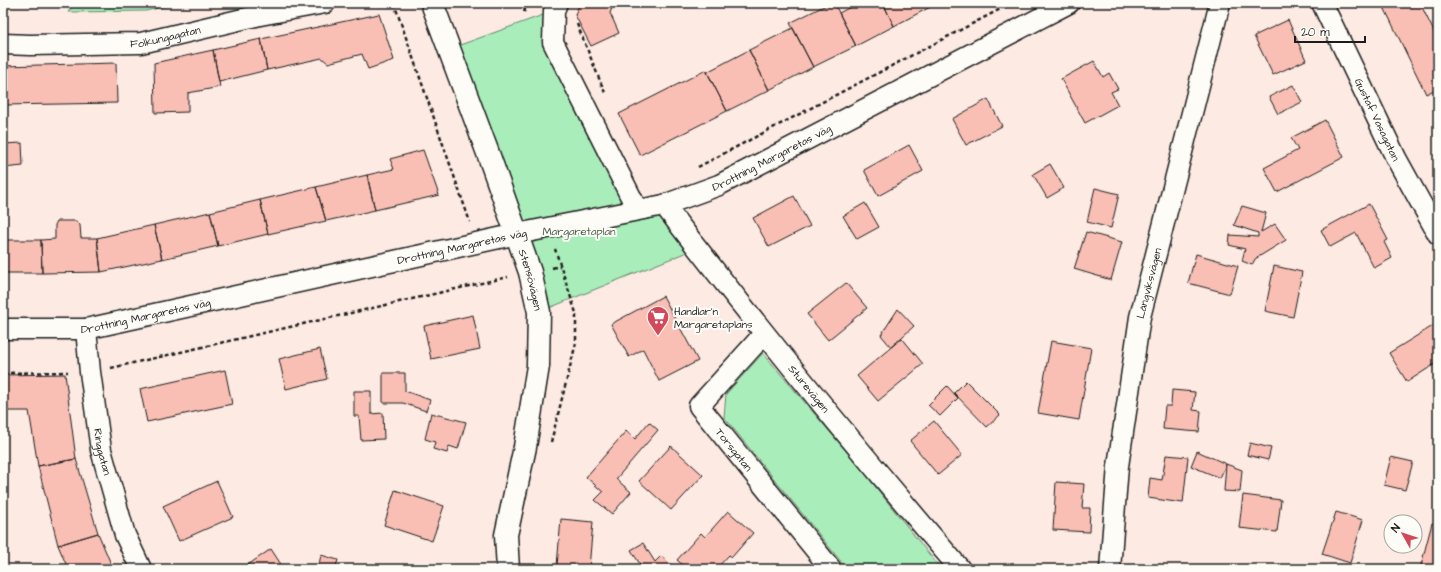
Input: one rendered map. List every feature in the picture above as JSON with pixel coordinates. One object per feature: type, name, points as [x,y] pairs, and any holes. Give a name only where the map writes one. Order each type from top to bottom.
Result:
[{"type":"street","name":"Folkungagatan","points":[[3,44],[141,43],[260,15],[325,3]]},
{"type":"street","name":"Stensövägen","points":[[432,3],[517,234],[530,272],[539,312],[538,366],[525,447],[506,535],[508,569]]},
{"type":"street","name":"Drottning Margaretas väg","points":[[3,329],[86,330],[517,234],[636,209],[664,205],[719,185],[1069,3]]},
{"type":"street","name":"Långviksvägen","points":[[1110,569],[1118,466],[1140,317],[1220,3]]},
{"type":"street","name":"Gustaf Vasagatan","points":[[1322,3],[1396,158],[1438,234]]},
{"type":"street","points":[[556,7],[553,42],[636,209]]},
{"type":"street","name":"Sturevägen","points":[[664,205],[764,334],[874,468],[960,569]]},
{"type":"street","name":"Ringgatan","points":[[86,330],[90,372],[101,450],[124,535],[141,569]]},
{"type":"street","name":"Torsgatan","points":[[764,334],[699,406],[831,569]]},
{"type":"path","points":[[394,3],[477,243]]},
{"type":"path","points":[[524,12],[527,3]]},
{"type":"path","points":[[698,168],[1012,3]]},
{"type":"path","points":[[577,23],[608,98]]},
{"type":"path","points":[[3,373],[90,372],[530,272]]},
{"type":"green space","points":[[75,3],[178,3],[146,11],[68,12]]},
{"type":"green space","name":"Margaretaplan","points":[[554,11],[553,42],[636,209],[664,205],[697,248],[539,312],[449,49]]},
{"type":"green space","points":[[763,353],[862,470],[941,569],[847,569],[724,417],[726,394]]},
{"type":"building","points":[[462,3],[476,3],[464,7]]},
{"type":"building","points":[[580,3],[614,3],[610,13],[619,33],[591,46],[575,15]]},
{"type":"building","points":[[830,3],[834,3],[856,46],[813,67],[790,23]]},
{"type":"building","points":[[858,3],[883,3],[894,26],[856,46],[839,13]]},
{"type":"building","points":[[883,3],[933,3],[934,5],[894,26]]},
{"type":"building","points":[[1382,3],[1420,3],[1438,40],[1438,88],[1426,94]]},
{"type":"building","points":[[379,14],[394,60],[368,69],[362,54],[328,63],[322,58],[267,70],[261,39]]},
{"type":"building","points":[[1288,20],[1306,60],[1273,75],[1254,36]]},
{"type":"building","points":[[793,28],[813,67],[769,90],[749,50]]},
{"type":"building","points":[[261,39],[267,70],[219,82],[213,50]]},
{"type":"building","points":[[213,50],[220,87],[188,93],[188,112],[155,113],[154,63]]},
{"type":"building","points":[[749,50],[769,90],[727,111],[707,72]]},
{"type":"building","points":[[1094,61],[1103,77],[1109,73],[1118,89],[1111,92],[1118,105],[1085,123],[1061,79]]},
{"type":"building","points":[[116,63],[117,103],[3,105],[3,66]]},
{"type":"building","points":[[706,70],[727,111],[640,155],[619,114]]},
{"type":"building","points":[[1293,85],[1302,102],[1278,114],[1269,97]]},
{"type":"building","points":[[988,99],[1002,126],[966,145],[952,119]]},
{"type":"building","points":[[1325,120],[1344,157],[1277,192],[1264,168],[1298,150],[1291,138]]},
{"type":"building","points":[[22,143],[23,166],[3,168],[3,144]]},
{"type":"building","points":[[909,145],[923,171],[878,196],[864,170]]},
{"type":"building","points":[[423,150],[439,195],[375,210],[367,175],[394,169],[390,159]]},
{"type":"building","points":[[1050,164],[1064,188],[1047,198],[1033,174]]},
{"type":"building","points":[[367,175],[375,210],[326,221],[316,187]]},
{"type":"building","points":[[316,187],[326,221],[268,234],[260,200]]},
{"type":"building","points":[[1095,188],[1119,194],[1111,228],[1087,222]]},
{"type":"building","points":[[794,196],[810,226],[769,247],[753,218]]},
{"type":"building","points":[[260,200],[268,234],[218,246],[210,212]]},
{"type":"building","points":[[865,203],[879,227],[857,239],[843,216]]},
{"type":"building","points":[[1369,204],[1388,240],[1384,242],[1392,258],[1374,268],[1356,233],[1330,247],[1321,230]]},
{"type":"building","points":[[1242,206],[1266,213],[1261,232],[1275,224],[1286,240],[1255,259],[1252,265],[1242,261],[1245,249],[1229,245],[1230,235],[1258,237],[1258,233],[1234,225]]},
{"type":"building","points":[[210,212],[218,246],[162,259],[154,225]]},
{"type":"building","points":[[57,221],[76,221],[80,225],[81,238],[97,238],[101,272],[42,273],[41,240],[55,239],[55,225]]},
{"type":"building","points":[[154,225],[162,259],[101,272],[97,238]]},
{"type":"building","points":[[1086,232],[1122,242],[1111,280],[1074,269]]},
{"type":"building","points":[[3,240],[41,240],[42,273],[3,273]]},
{"type":"building","points":[[1196,254],[1238,266],[1230,294],[1188,283]]},
{"type":"building","points":[[1274,266],[1302,272],[1293,317],[1265,311]]},
{"type":"building","points":[[846,283],[867,308],[828,340],[807,314]]},
{"type":"building","points":[[663,296],[698,361],[659,381],[643,349],[629,357],[611,324]]},
{"type":"building","points":[[898,309],[914,326],[891,347],[881,335]]},
{"type":"building","points":[[473,315],[480,349],[431,359],[424,326]]},
{"type":"building","points":[[1436,324],[1438,328],[1438,362],[1407,382],[1389,353]]},
{"type":"building","points":[[902,338],[923,364],[878,401],[857,376]]},
{"type":"building","points":[[1051,341],[1091,348],[1079,420],[1038,413]]},
{"type":"building","points":[[320,349],[327,379],[286,389],[279,359]]},
{"type":"building","points":[[225,370],[232,404],[147,422],[140,389]]},
{"type":"building","points":[[383,373],[405,373],[405,391],[430,400],[426,411],[403,403],[383,403]]},
{"type":"building","points":[[65,374],[76,459],[38,466],[29,411],[5,411],[3,375]]},
{"type":"building","points":[[966,381],[1000,415],[987,427],[954,393]]},
{"type":"building","points":[[947,386],[958,398],[940,416],[928,405]]},
{"type":"building","points":[[1172,390],[1195,392],[1193,410],[1201,411],[1199,432],[1163,429],[1165,406],[1171,406]]},
{"type":"building","points":[[354,391],[371,391],[371,414],[383,413],[384,439],[361,440],[359,416],[354,416]]},
{"type":"building","points":[[431,413],[466,422],[458,449],[449,446],[447,453],[433,449],[435,442],[425,439]]},
{"type":"building","points":[[934,421],[962,455],[938,475],[910,441]]},
{"type":"building","points":[[649,422],[658,430],[616,479],[631,492],[612,514],[595,500],[603,492],[586,477],[626,431],[635,439]]},
{"type":"building","points":[[1250,443],[1271,448],[1268,460],[1247,455]]},
{"type":"building","points":[[671,446],[703,475],[671,510],[639,481]]},
{"type":"building","points":[[1197,451],[1226,464],[1220,478],[1191,466]]},
{"type":"building","points":[[1166,455],[1188,457],[1183,503],[1148,498],[1150,478],[1162,480]]},
{"type":"building","points":[[1391,457],[1413,462],[1405,490],[1384,485]]},
{"type":"building","points":[[76,459],[98,533],[58,545],[38,466]]},
{"type":"building","points":[[1226,464],[1242,470],[1240,492],[1224,491]]},
{"type":"building","points":[[217,481],[233,517],[179,541],[163,506]]},
{"type":"building","points":[[1056,482],[1084,484],[1082,508],[1090,508],[1089,532],[1053,530]]},
{"type":"building","points":[[395,490],[444,506],[432,541],[384,525]]},
{"type":"building","points":[[1243,495],[1281,500],[1277,532],[1239,528]]},
{"type":"building","points":[[728,511],[753,533],[732,557],[729,555],[716,569],[687,569],[677,560],[701,533],[705,537]]},
{"type":"building","points":[[1336,512],[1363,520],[1350,563],[1322,554]]},
{"type":"building","points":[[561,519],[593,522],[589,568],[557,566]]},
{"type":"building","points":[[1432,523],[1438,525],[1438,569],[1420,569]]},
{"type":"building","points":[[98,533],[113,569],[68,569],[58,545]]},
{"type":"building","points":[[643,543],[655,562],[661,556],[676,569],[643,569],[631,550]]},
{"type":"building","points":[[271,549],[284,569],[242,569]]},
{"type":"building","points":[[321,555],[338,560],[335,569],[318,569]]},
{"type":"place","name":"Handlar'n Margaretaplans","points":[[658,336]]}]
